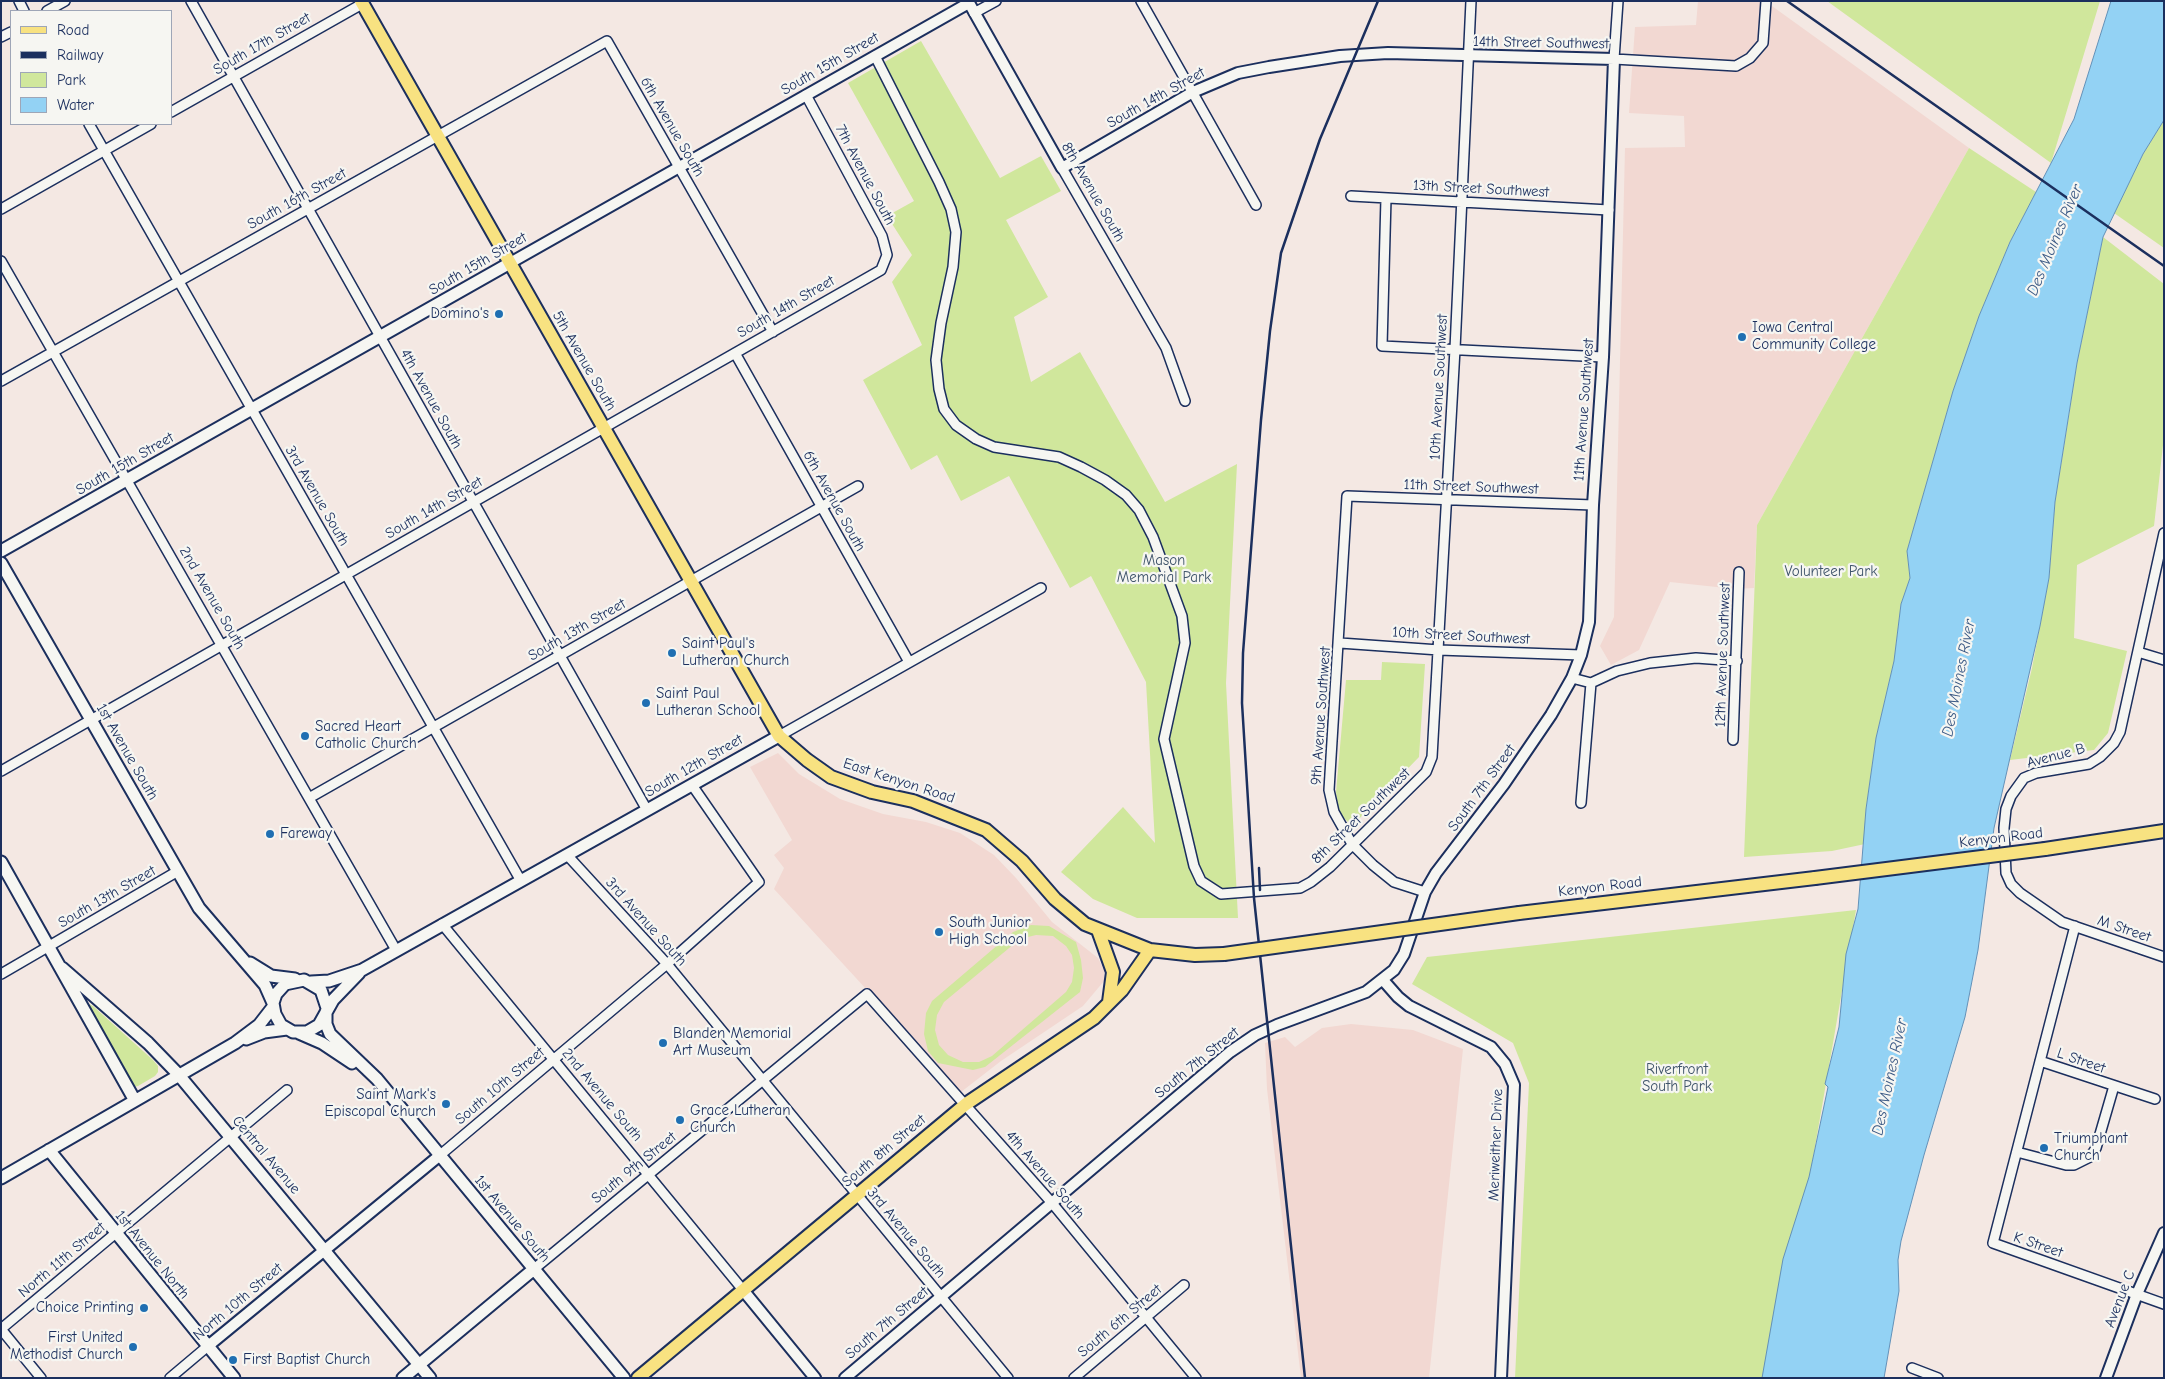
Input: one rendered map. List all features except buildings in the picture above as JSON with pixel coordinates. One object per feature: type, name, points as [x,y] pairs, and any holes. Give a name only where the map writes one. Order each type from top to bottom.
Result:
[{"type":"main road","name":"5th Avenue South","points":[[363,2],[778,736]]},
{"type":"main road","name":"South 15th Street","points":[[1,551],[510,263]]},
{"type":"main road","name":"1st Avenue South","points":[[1,562],[90,720],[200,908],[234,952],[265,985],[273,1005]]},
{"type":"main road","name":"South 12th Street","points":[[310,982],[329,981],[362,970],[442,924],[568,856],[778,736]]},
{"type":"main road","name":"East Kenyon Road","points":[[778,736],[831,777],[872,792],[912,800],[986,830],[1022,861],[1053,897]]},
{"type":"main road","name":"Kenyon Road","points":[[1053,897],[1085,924],[1150,950],[1195,955],[1224,954],[1519,913],[2045,849],[2164,831]]},
{"type":"main road","name":"Central Avenue","points":[[1,862],[134,1099]]},
{"type":"main road","points":[[1098,930],[1113,972],[1109,1004]]},
{"type":"main road","name":"South 8th Street","points":[[638,1378],[966,1104],[1094,1018],[1122,990],[1150,950]]},
{"type":"main road","name":"1st Avenue South","points":[[234,952],[271,976],[297,980]]},
{"type":"main road","name":"Central Avenue","points":[[62,968],[148,1043],[178,1074],[232,1136],[430,1378]]},
{"type":"main road","name":"South 12th Street","points":[[326,1010],[337,995],[362,970]]},
{"type":"main road","points":[[235,1043],[259,1025],[273,1005],[280,988],[297,980],[310,982],[321,990],[326,1010],[319,1025],[299,1033],[287,1029],[277,1020],[273,1005]]},
{"type":"main road","name":"1st Avenue South","points":[[326,1010],[326,1024],[330,1034],[377,1079],[624,1378]]},
{"type":"main road","points":[[1,1178],[134,1099],[235,1043],[264,1032],[287,1029]]},
{"type":"main road","name":"1st Avenue South","points":[[299,1033],[322,1043],[377,1079]]},
{"type":"main road","name":"1st Avenue North","points":[[49,1150],[115,1234],[234,1378]]},
{"type":"main road","name":"South 9th Street","points":[[403,1378],[534,1269]]},
{"type":"street","points":[[49,10],[65,1]]},
{"type":"street","name":"4th Avenue South","points":[[191,1],[647,810]]},
{"type":"street","points":[[974,13],[996,1]]},
{"type":"street","points":[[1141,1],[1256,205]]},
{"type":"street","name":"10th Avenue Southwest","points":[[1426,772],[1432,757],[1439,650],[1471,1]]},
{"type":"street","name":"11th Avenue Southwest","points":[[1572,678],[1581,655],[1589,622],[1594,505],[1604,357],[1614,59],[1618,1]]},
{"type":"street","name":"14th Street Southwest","points":[[1388,53],[1614,59],[1692,65],[1736,66],[1750,58],[1763,43],[1766,1]]},
{"type":"street","name":"South 17th Street","points":[[172,111],[363,2]]},
{"type":"street","name":"8th Avenue South","points":[[968,2],[1166,348],[1185,400]]},
{"type":"street","name":"South 15th Street","points":[[510,263],[968,2]]},
{"type":"street","name":"South 16th Street","points":[[1,381],[607,41]]},
{"type":"street","name":"6th Avenue South","points":[[607,41],[773,332]]},
{"type":"street","name":"South 14th Street","points":[[1062,168],[1193,92],[1238,73],[1310,60],[1388,53]]},
{"type":"street","name":"8th Street Southwest","points":[[876,56],[939,182],[951,209],[956,232],[953,267],[941,323],[936,360],[939,389],[944,409],[956,425],[976,439],[994,447],[1059,457],[1105,480],[1126,496],[1139,510],[1164,564],[1182,616],[1185,644],[1164,738],[1194,866],[1201,881],[1221,894],[1300,888],[1312,882],[1426,772]]},
{"type":"street","name":"7th Avenue South","points":[[806,95],[882,236],[887,255],[881,270]]},
{"type":"street","name":"3rd Avenue South","points":[[90,125],[521,881]]},
{"type":"street","points":[[1,209],[149,125]]},
{"type":"street","name":"13th Street Southwest","points":[[1351,196],[1609,210]]},
{"type":"street","points":[[1386,198],[1382,346],[1604,357]]},
{"type":"street","name":"2nd Avenue South","points":[[1,261],[396,950]]},
{"type":"street","name":"South 14th Street","points":[[1,771],[881,270]]},
{"type":"street","name":"6th Avenue South","points":[[735,353],[910,662]]},
{"type":"street","name":"South 13th Street","points":[[309,798],[858,486]]},
{"type":"street","name":"11th Street Southwest","points":[[1347,496],[1594,505]]},
{"type":"street","name":"9th Avenue Southwest","points":[[1347,496],[1340,643],[1329,790],[1334,812],[1352,844],[1372,865],[1394,882],[1425,892]]},
{"type":"street","name":"Avenue B","points":[[2075,926],[2048,914],[2011,884],[2006,873],[2004,828],[2006,809],[2016,786],[2024,778],[2036,773],[2089,764],[2108,751],[2120,732],[2164,533]]},
{"type":"street","name":"12th Avenue Southwest","points":[[1733,740],[1739,572]]},
{"type":"street","name":"South 12th Street","points":[[778,736],[1041,588]]},
{"type":"street","name":"10th Street Southwest","points":[[1340,643],[1439,650],[1581,655]]},
{"type":"street","points":[[2138,652],[2164,660]]},
{"type":"street","points":[[1572,678],[1590,683],[1617,671],[1650,663],[1696,658],[1737,661]]},
{"type":"street","name":"South 7th Street","points":[[845,1378],[942,1298],[1230,1052],[1255,1035],[1350,999],[1366,992],[1384,980],[1394,970],[1404,954],[1425,892],[1436,873],[1528,751],[1572,678]]},
{"type":"street","points":[[1581,803],[1590,683]]},
{"type":"street","name":"South 10th Street","points":[[324,1250],[440,1156],[667,964],[759,882],[692,785]]},
{"type":"street","name":"3rd Avenue South","points":[[568,856],[667,964],[1008,1378]]},
{"type":"street","name":"South 13th Street","points":[[1,974],[178,871]]},
{"type":"street","name":"2nd Avenue South","points":[[442,924],[815,1378]]},
{"type":"street","points":[[2017,1152],[2075,926]]},
{"type":"street","name":"M Street","points":[[2075,926],[2164,957]]},
{"type":"street","name":"Meriweither Drive","points":[[1384,980],[1398,997],[1409,1006],[1491,1047],[1502,1060],[1510,1074],[1514,1102],[1500,1378]]},
{"type":"street","name":"4th Avenue South","points":[[867,994],[1052,1203],[1196,1378]]},
{"type":"street","name":"South 9th Street","points":[[534,1269],[649,1176],[867,994]]},
{"type":"street","name":"L Street","points":[[2040,1061],[2155,1099]]},
{"type":"street","name":"L Street","points":[[2017,1152],[2066,1165],[2074,1165],[2090,1156],[2096,1148],[2114,1086]]},
{"type":"street","name":"North 11th Street","points":[[1,1329],[287,1090]]},
{"type":"street","name":"K Street","points":[[2017,1152],[1992,1244],[2164,1304]]},
{"type":"street","name":"Avenue C","points":[[2106,1378],[2137,1294],[2164,1233]]},
{"type":"street","name":"North 10th Street","points":[[170,1378],[324,1250]]},
{"type":"street","name":"South 6th Street","points":[[1074,1378],[1184,1285]]},
{"type":"street","points":[[1,1329],[41,1378]]},
{"type":"street","points":[[1912,1368],[1938,1378]]},
{"type":"shaded area","name":"Iowa Central Community College","points":[[1698,1],[1765,1],[1969,148],[1757,525],[1754,588],[1735,589],[1670,582],[1639,650],[1611,665],[1600,646],[1614,617],[1625,148],[1685,147],[1684,116],[1629,113],[1635,27],[1696,25]]},
{"type":"shaded area","name":"South Junior High School","points":[[778,753],[799,774],[840,799],[883,814],[926,822],[960,833],[994,855],[1016,878],[1052,922],[1098,958],[1104,970],[1104,981],[1083,1006],[1001,1061],[961,1092],[774,889],[784,868],[774,855],[792,840],[750,767]]},
{"type":"shaded area","points":[[1351,1024],[1413,1030],[1463,1049],[1429,1378],[1301,1378],[1267,1089],[1265,1043],[1285,1037],[1295,1047],[1322,1028]]},
{"type":"green space","points":[[1827,1],[2100,1],[2051,163]]},
{"type":"green space","name":"Mason Memorial Park","points":[[921,41],[1000,178],[1041,156],[1061,191],[1006,220],[1048,297],[1014,317],[1031,382],[1080,352],[1165,502],[1237,464],[1226,683],[1238,918],[1137,918],[1093,899],[1061,872],[1123,807],[1155,843],[1146,682],[1091,576],[1070,588],[1009,476],[961,501],[937,455],[911,470],[863,380],[922,345],[892,282],[912,255],[887,216],[914,201],[848,83]]},
{"type":"green space","points":[[2164,120],[2164,248],[2114,213],[2143,154]]},
{"type":"green space","name":"Volunteer Park","points":[[1969,148],[2036,192],[2010,242],[1979,316],[1953,391],[1907,551],[1910,578],[1901,604],[1894,661],[1876,738],[1866,809],[1865,844],[1832,851],[1744,857],[1757,525]]},
{"type":"green space","points":[[2103,237],[2164,284],[2164,436],[2154,526],[2077,565],[2074,638],[2127,651],[2108,733],[2094,750],[2010,760],[2032,668],[2049,578],[2055,502],[2077,363]]},
{"type":"green space","points":[[1382,662],[1425,664],[1419,757],[1352,826],[1339,813],[1336,792],[1346,680],[1381,680]]},
{"type":"green space","name":"Riverfront South Park","points":[[1856,910],[1775,1378],[1515,1378],[1529,1083],[1513,1043],[1412,984],[1427,957]]},
{"type":"green space","points":[[1031,925],[1049,926],[1076,942],[1083,978],[1080,992],[985,1067],[973,1070],[938,1063],[928,1051],[924,1034],[926,1013],[932,1001],[1013,932]],"holes":[[[1036,935],[1053,936],[1066,946],[1072,955],[1074,968],[1072,982],[1066,992],[992,1056],[979,1062],[963,1062],[948,1055],[939,1045],[935,1030],[937,1015],[944,1002],[1020,939]]]},
{"type":"green space","points":[[89,1004],[153,1060],[158,1066],[158,1072],[155,1076],[138,1086],[134,1087],[129,1083],[87,1007]]},
{"type":"water","name":"Des Moines River","points":[[2111,1],[2164,1],[2164,120],[2143,154],[2103,237],[2077,363],[2055,502],[2049,578],[2040,626],[1994,828],[1978,950],[1965,1017],[1924,1155],[1901,1241],[1898,1260],[1899,1291],[1884,1378],[1762,1378],[1783,1259],[1809,1177],[1828,1087],[1825,1084],[1839,1027],[1846,954],[1858,909],[1866,809],[1876,738],[1894,661],[1901,604],[1910,578],[1907,551],[1953,391],[1979,316],[2010,242],[2074,119]]},
{"type":"railway","points":[[1305,1378],[1254,898],[1242,703],[1243,653],[1261,420],[1270,331],[1281,253],[1320,139],[1378,1]]},
{"type":"railway","points":[[1787,1],[2164,266]]},
{"type":"railway","points":[[1259,868],[1260,890]]},
{"type":"place","name":"Domino's","points":[[499,314]]},
{"type":"place","name":"Iowa Central Community College","points":[[1742,337]]},
{"type":"place","name":"Saint Paul's Lutheran Church","points":[[672,653]]},
{"type":"place","name":"Saint Paul Lutheran School","points":[[646,703]]},
{"type":"place","name":"Sacred Heart Catholic Church","points":[[305,736]]},
{"type":"place","name":"Fareway","points":[[270,834]]},
{"type":"place","name":"South Junior High School","points":[[939,932]]},
{"type":"place","name":"Blanden Memorial Art Museum","points":[[663,1043]]},
{"type":"place","name":"Saint Mark's Episcopal Church","points":[[446,1104]]},
{"type":"place","name":"Grace Lutheran Church","points":[[680,1120]]},
{"type":"place","name":"Triumphant Church","points":[[2044,1148]]},
{"type":"place","name":"Choice Printing","points":[[144,1308]]},
{"type":"place","name":"First United Methodist Church","points":[[133,1347]]},
{"type":"place","name":"First Baptist Church","points":[[233,1360]]}]
